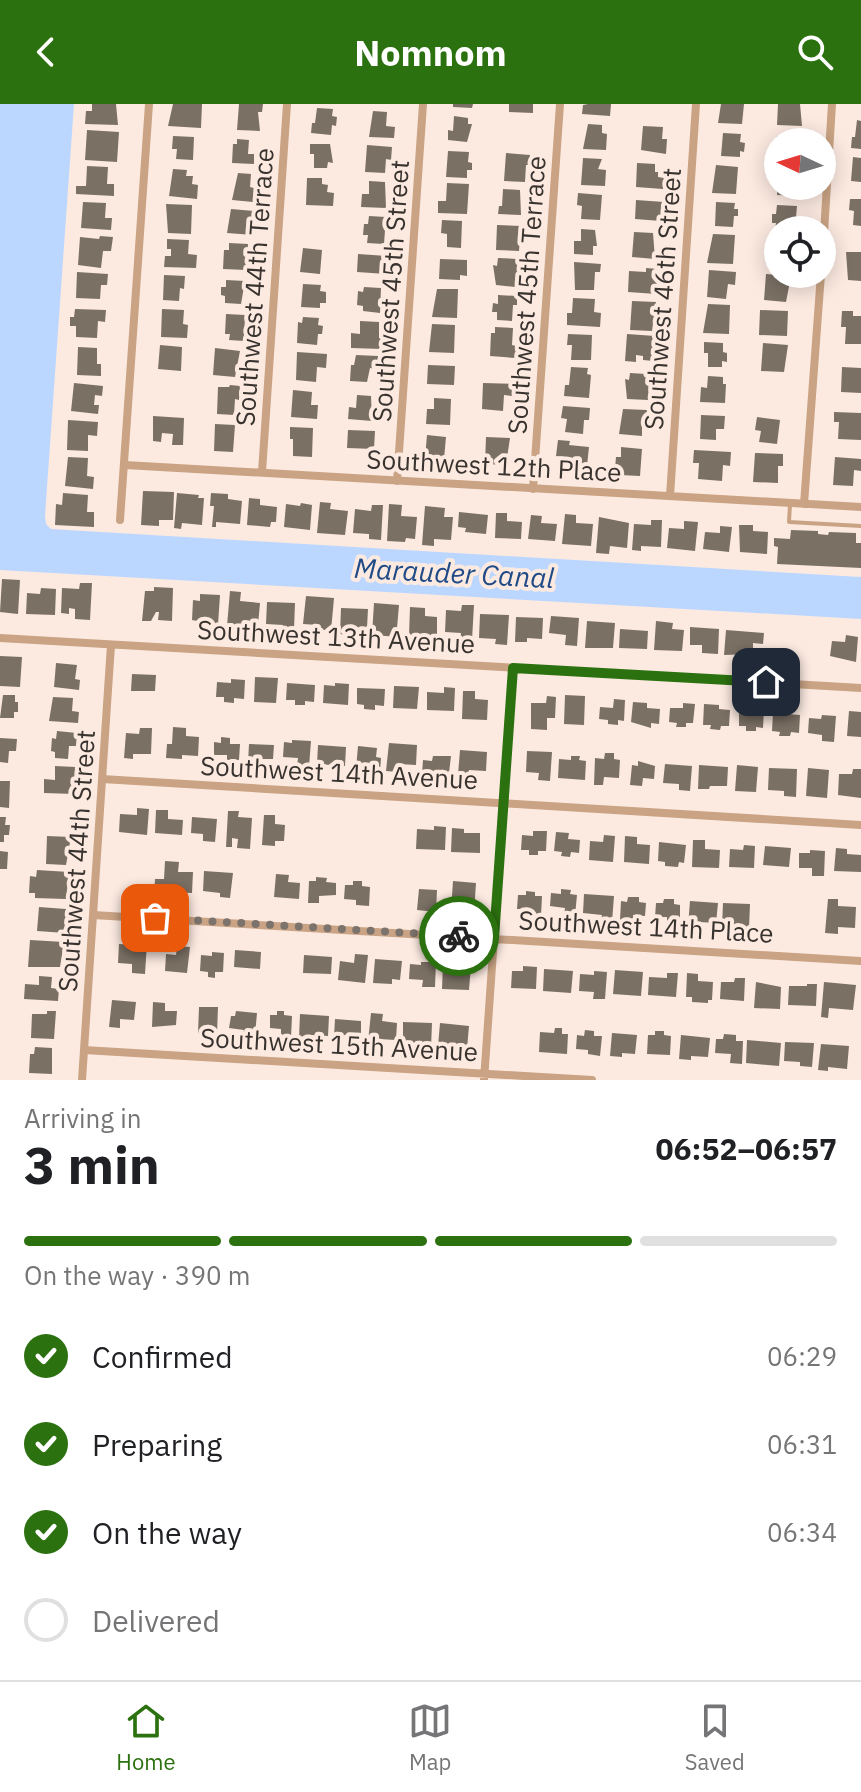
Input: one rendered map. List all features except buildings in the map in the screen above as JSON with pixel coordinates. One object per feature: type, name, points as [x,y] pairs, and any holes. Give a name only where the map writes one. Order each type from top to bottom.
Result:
[{"type":"street","points":[[120,520],[149,104]]},
{"type":"street","name":"Southwest 44th Terrace","points":[[262,472],[287,104]]},
{"type":"street","name":"Southwest 45th Street","points":[[397,481],[423,104]]},
{"type":"street","name":"Southwest 45th Terrace","points":[[533,489],[560,104]]},
{"type":"street","name":"Southwest 46th Street","points":[[670,496],[696,104]]},
{"type":"street","points":[[825,216],[832,104]]},
{"type":"street","points":[[804,504],[820,288]]},
{"type":"street","name":"Southwest 12th Place","points":[[125,465],[861,507]]},
{"type":"street","name":"Southwest 13th Avenue","points":[[0,638],[861,688]]},
{"type":"street","name":"Southwest 44th Street","points":[[82,1080],[111,645]]},
{"type":"street","points":[[484,1077],[513,668]]},
{"type":"street","name":"Southwest 14th Avenue","points":[[102,779],[861,825]]},
{"type":"street","name":"Southwest 14th Place","points":[[93,915],[861,961]]},
{"type":"street","name":"Southwest 15th Avenue","points":[[84,1050],[484,1077],[592,1080]]},
{"type":"lane","points":[[790,503],[789,522],[861,526]]},
{"type":"water","name":"Marauder Canal","points":[[0,104],[74,104],[45,516],[46,524],[51,529],[861,577],[861,619],[0,570]]},
{"type":"way so far","points":[[155,918],[459,936]]},
{"type":"route","points":[[459,936],[494,938],[513,668],[766,682]]}]
